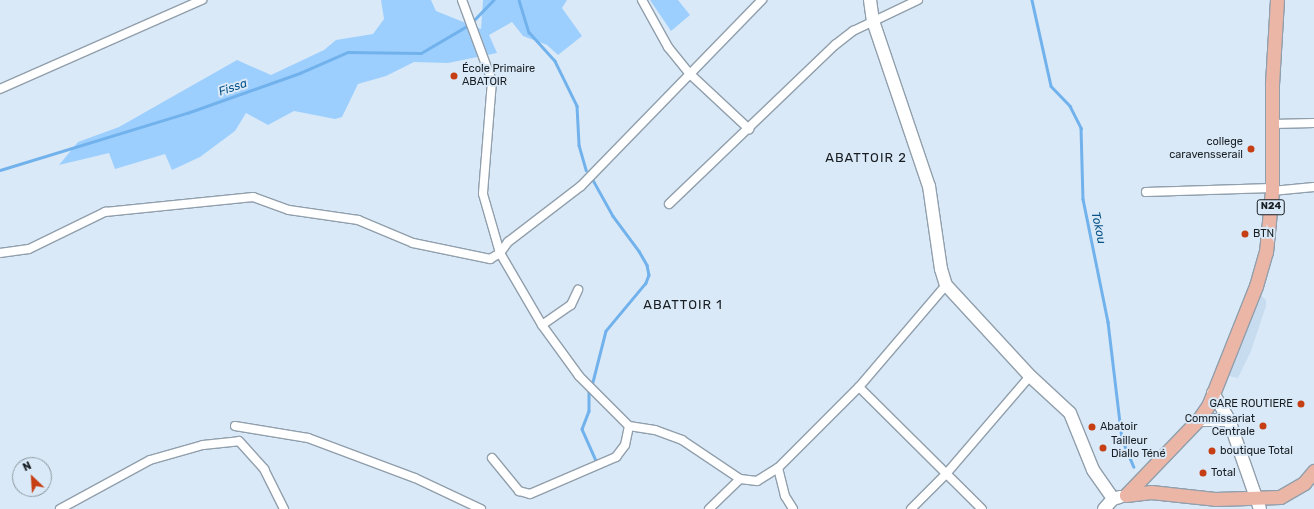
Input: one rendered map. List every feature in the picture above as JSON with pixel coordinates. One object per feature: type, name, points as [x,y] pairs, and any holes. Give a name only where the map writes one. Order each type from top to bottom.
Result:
[{"type":"main road","name":"N24","points":[[1126,495],[1198,420],[1211,398],[1266,252],[1272,190],[1272,84],[1277,0]]},
{"type":"main road","points":[[1126,495],[1151,492],[1258,504],[1293,491],[1314,471]]},
{"type":"street","points":[[0,89],[202,0]]},
{"type":"street","points":[[462,0],[492,81],[483,194],[500,253],[542,325],[580,376],[629,426],[655,430],[682,440],[740,479],[757,482],[778,468],[859,387],[946,285]]},
{"type":"street","points":[[642,0],[668,47],[690,74],[749,129]]},
{"type":"street","points":[[0,253],[29,249],[105,212],[253,197],[289,210],[358,220],[412,243],[449,252],[490,258],[500,253],[508,242],[581,186],[762,0]]},
{"type":"street","points":[[870,0],[873,22],[929,186],[941,269],[946,285],[1030,376],[1070,412],[1093,470],[1113,499]]},
{"type":"street","points":[[669,204],[835,46],[853,31],[918,0]]},
{"type":"street","points":[[1273,124],[1314,123]]},
{"type":"street","points":[[1146,192],[1272,190],[1314,187]]},
{"type":"street","points":[[542,325],[571,305],[578,290]]},
{"type":"street","points":[[911,509],[946,474],[1030,376]]},
{"type":"street","points":[[859,387],[982,509]]},
{"type":"street","points":[[1211,398],[1229,420],[1258,504]]},
{"type":"street","points":[[1198,420],[1229,420]]},
{"type":"street","points":[[235,426],[308,438],[415,478],[481,509]]},
{"type":"street","points":[[492,458],[519,491],[530,494],[616,457],[625,445],[629,426]]},
{"type":"street","points":[[60,509],[150,460],[203,444],[239,441],[264,469],[284,509]]},
{"type":"street","points":[[778,468],[785,496],[793,509]]},
{"type":"street","points":[[709,509],[740,479]]},
{"type":"street","points":[[1104,509],[1113,499],[1126,495]]},
{"type":"shaded area","points":[[381,0],[431,0],[436,11],[481,29],[483,0],[567,0],[562,8],[582,36],[558,55],[547,45],[523,36],[512,22],[489,35],[497,53],[448,63],[414,62],[386,76],[358,84],[342,117],[335,119],[294,111],[268,125],[246,113],[235,131],[200,157],[172,170],[165,154],[115,169],[109,153],[59,165],[78,142],[119,127],[237,60],[271,75],[324,50],[336,40],[373,34],[384,19]]},
{"type":"shaded area","points":[[650,0],[678,0],[690,15],[671,31]]},
{"type":"shaded area","points":[[1259,293],[1266,300],[1266,306],[1251,351],[1238,378],[1224,375]]},
{"type":"waterway","name":"Fissa","points":[[474,20],[493,0]]},
{"type":"waterway","points":[[519,0],[529,32],[555,61],[577,106],[579,145],[586,170]]},
{"type":"waterway","name":"Tokou","points":[[1032,0],[1051,86],[1070,106],[1081,128],[1083,199],[1108,322],[1122,439],[1134,467]]},
{"type":"waterway","name":"Fissa","points":[[0,170],[187,113],[300,73],[348,52],[421,53],[467,26]]},
{"type":"waterway","points":[[593,180],[613,216],[639,251],[647,265],[649,275],[646,283],[606,331],[593,382]]},
{"type":"waterway","points":[[589,392],[589,411],[582,429],[596,461]]},
{"type":"place","name":"École Primaire ABATOIR","points":[[454,76]]},
{"type":"place","name":"college caravensserail","points":[[1251,149]]},
{"type":"place","name":"BTN","points":[[1245,234]]},
{"type":"place","name":"GARE ROUTIERE","points":[[1301,404]]},
{"type":"place","name":"Commissariat Centrale","points":[[1263,426]]},
{"type":"place","name":"Abatoir","points":[[1092,427]]},
{"type":"place","name":"Tailleur Diallo Téné","points":[[1103,448]]},
{"type":"place","name":"boutique Total","points":[[1212,451]]},
{"type":"place","name":"Total","points":[[1203,473]]},
{"type":"district","name":"ABATTOIR 2","points":[[866,158]]},
{"type":"district","name":"ABATTOIR 1","points":[[683,305]]}]
